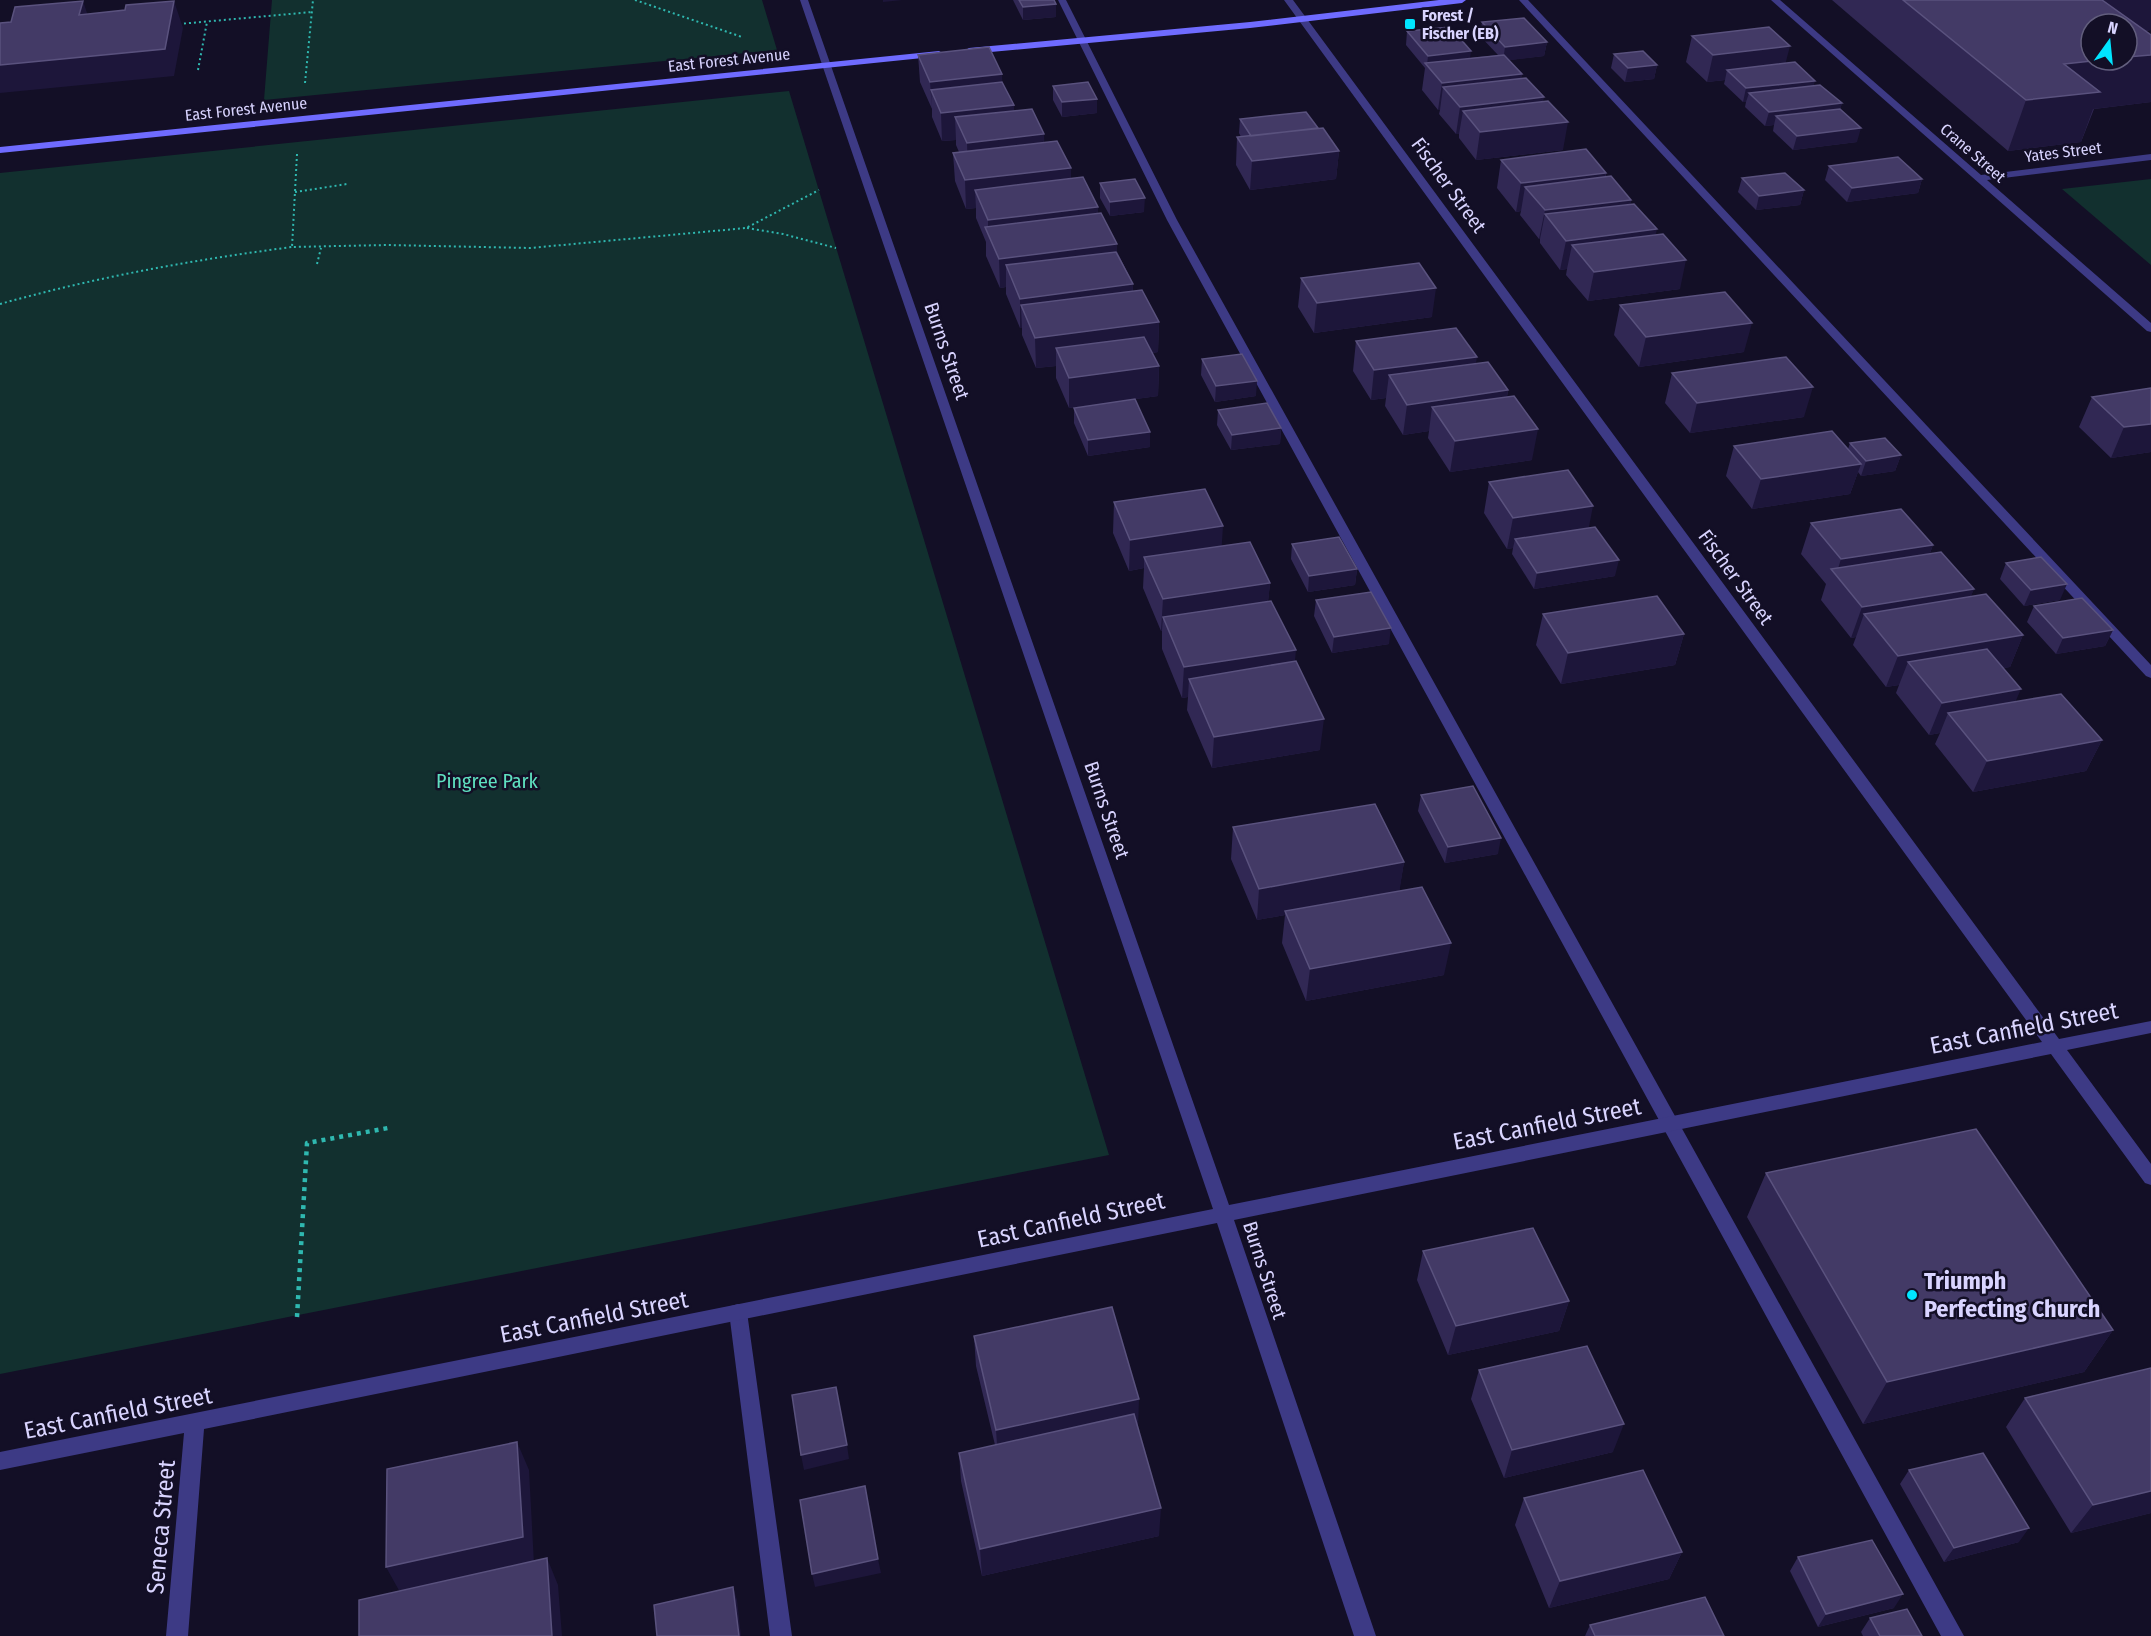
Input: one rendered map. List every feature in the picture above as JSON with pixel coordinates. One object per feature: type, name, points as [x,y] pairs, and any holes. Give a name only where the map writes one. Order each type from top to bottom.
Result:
[{"type":"main road","points":[[957,52],[1461,0]]},
{"type":"main road","name":"East Forest Avenue","points":[[0,150],[945,53]]},
{"type":"street","name":"Burns Street","points":[[804,0],[1224,1213],[1365,1636]]},
{"type":"street","points":[[1062,0],[1172,220],[1953,1636]]},
{"type":"street","name":"Fischer Street","points":[[1288,0],[2151,1178]]},
{"type":"street","points":[[1523,0],[2151,673]]},
{"type":"street","name":"Crane Street","points":[[1775,0],[2151,329]]},
{"type":"street","name":"Yates Street","points":[[1978,178],[2151,157]]},
{"type":"street","name":"East Canfield Street","points":[[0,1461],[2151,1027]]},
{"type":"street","points":[[738,1312],[780,1636]]},
{"type":"street","name":"Seneca Street","points":[[177,1636],[195,1422]]},
{"type":"path","points":[[305,88],[313,0]]},
{"type":"path","points":[[635,0],[751,40]]},
{"type":"path","points":[[171,25],[312,12]]},
{"type":"path","points":[[198,70],[207,22]]},
{"type":"path","points":[[292,248],[297,149]]},
{"type":"path","points":[[295,192],[347,184]]},
{"type":"path","points":[[746,228],[819,189]]},
{"type":"path","points":[[0,304],[112,275],[207,258],[292,248],[387,245],[530,248],[746,228],[783,234],[836,248]]},
{"type":"path","points":[[317,264],[321,248]]},
{"type":"path","points":[[297,1317],[307,1143],[388,1128]]},
{"type":"green space","points":[[272,0],[762,0],[777,50],[264,100]]},
{"type":"green space","name":"Pingree Park","points":[[789,91],[1109,1155],[0,1374],[0,173]]},
{"type":"green space","points":[[2151,179],[2151,265],[2062,189]]},
{"type":"building","points":[[1019,0],[1054,0],[1056,4],[1023,7]]},
{"type":"building","points":[[1903,0],[2102,0],[2119,12],[2079,12],[2079,62],[2064,64],[2100,92],[2026,100]]},
{"type":"building","points":[[83,1],[79,15],[125,10],[126,5],[174,1],[165,49],[0,65],[0,23],[11,22],[15,7]]},
{"type":"building","points":[[1524,18],[1547,42],[1505,47],[1482,22]]},
{"type":"building","points":[[2139,26],[2151,35],[2151,55],[2139,56]]},
{"type":"building","points":[[1450,27],[1471,51],[1428,56],[1407,31]]},
{"type":"building","points":[[1769,27],[1790,46],[1713,55],[1692,36]]},
{"type":"building","points":[[989,47],[1002,74],[930,82],[918,55]]},
{"type":"building","points":[[1643,51],[1657,65],[1628,68],[1614,54]]},
{"type":"building","points":[[1504,55],[1522,74],[1442,83],[1425,63]]},
{"type":"building","points":[[1795,62],[1815,81],[1746,88],[1727,70]]},
{"type":"building","points":[[1526,78],[1544,97],[1460,107],[1443,87]]},
{"type":"building","points":[[1002,82],[1014,105],[941,113],[931,90]]},
{"type":"building","points":[[1088,82],[1097,99],[1062,102],[1053,86]]},
{"type":"building","points":[[1820,85],[1842,103],[1769,112],[1749,93]]},
{"type":"building","points":[[1548,101],[1568,122],[1480,132],[1463,111]]},
{"type":"building","points":[[1032,109],[1044,134],[967,143],[955,117]]},
{"type":"building","points":[[1840,109],[1861,128],[1797,136],[1776,116]]},
{"type":"building","points":[[1306,112],[1318,128],[1251,136],[1240,119]]},
{"type":"building","points":[[1323,128],[1339,151],[1252,161],[1237,137]]},
{"type":"building","points":[[1057,141],[1071,168],[965,180],[953,153]]},
{"type":"building","points":[[1586,149],[1606,173],[1521,183],[1501,160]]},
{"type":"building","points":[[1898,157],[1922,179],[1852,188],[1829,166]]},
{"type":"building","points":[[1785,173],[1804,190],[1759,196],[1742,178]]},
{"type":"building","points":[[1611,176],[1631,200],[1545,210],[1525,187]]},
{"type":"building","points":[[1083,177],[1098,207],[988,220],[975,190]]},
{"type":"building","points":[[1135,179],[1145,198],[1110,202],[1100,183]]},
{"type":"building","points":[[1634,204],[1657,229],[1566,241],[1545,214]]},
{"type":"building","points":[[1101,213],[1117,244],[999,259],[985,227]]},
{"type":"building","points":[[1663,234],[1686,260],[1594,272],[1572,245]]},
{"type":"building","points":[[1116,252],[1133,284],[1020,299],[1006,265]]},
{"type":"building","points":[[1419,263],[1436,288],[1317,303],[1301,278]]},
{"type":"building","points":[[1142,290],[1159,322],[1035,338],[1021,305]]},
{"type":"building","points":[[1725,292],[1752,323],[1646,337],[1620,305]]},
{"type":"building","points":[[1456,328],[1477,357],[1374,370],[1356,341]]},
{"type":"building","points":[[1144,337],[1159,366],[1069,378],[1056,348]]},
{"type":"building","points":[[1242,354],[1257,381],[1216,386],[1202,359]]},
{"type":"building","points":[[1786,357],[1813,387],[1697,403],[1672,373]]},
{"type":"building","points":[[1488,362],[1508,390],[1407,405],[1389,375]]},
{"type":"building","points":[[2151,388],[2151,424],[2124,427],[2092,397]]},
{"type":"building","points":[[1514,396],[1538,429],[1455,441],[1432,407]]},
{"type":"building","points":[[1135,399],[1150,432],[1088,440],[1074,408]]},
{"type":"building","points":[[1267,403],[1281,428],[1232,435],[1218,410]]},
{"type":"building","points":[[1832,431],[1861,464],[1761,479],[1734,446]]},
{"type":"building","points":[[1885,438],[1901,455],[1866,461],[1850,443]]},
{"type":"building","points":[[1568,470],[1593,506],[1513,518],[1489,482]]},
{"type":"building","points":[[1205,489],[1223,526],[1130,540],[1114,502]]},
{"type":"building","points":[[1901,509],[1933,545],[1841,559],[1811,523]]},
{"type":"building","points":[[1595,527],[1619,560],[1537,573],[1515,539]]},
{"type":"building","points":[[1339,537],[1357,569],[1309,576],[1292,544]]},
{"type":"building","points":[[1250,542],[1270,583],[1163,599],[1144,557]]},
{"type":"building","points":[[1941,552],[1974,589],[1862,607],[1831,569]]},
{"type":"building","points":[[2041,557],[2067,584],[2031,590],[2006,563]]},
{"type":"building","points":[[1371,592],[1391,628],[1334,637],[1316,600]]},
{"type":"building","points":[[1986,594],[2023,635],[1898,656],[1864,614]]},
{"type":"building","points":[[1657,596],[1684,634],[1568,653],[1543,614]]},
{"type":"building","points":[[2082,598],[2113,630],[2063,638],[2034,606]]},
{"type":"building","points":[[1271,601],[1296,650],[1184,667],[1163,617]]},
{"type":"building","points":[[1987,649],[2021,689],[1942,703],[1908,662]]},
{"type":"building","points":[[1296,661],[1324,719],[1214,737],[1189,679]]},
{"type":"building","points":[[2061,694],[2102,740],[1987,761],[1948,713]]},
{"type":"building","points":[[1473,786],[1501,838],[1448,847],[1421,795]]},
{"type":"building","points":[[1375,804],[1404,862],[1259,889],[1233,827]]},
{"type":"building","points":[[1422,887],[1451,943],[1310,969],[1285,911]]},
{"type":"building","name":"Triumph Perfecting Church","points":[[1976,1129],[2113,1330],[1887,1382],[1766,1173]]},
{"type":"building","points":[[1533,1228],[1569,1301],[1456,1326],[1423,1251]]},
{"type":"building","points":[[1112,1307],[1139,1399],[996,1430],[974,1336]]},
{"type":"building","points":[[1587,1346],[1624,1424],[1512,1450],[1479,1370]]},
{"type":"building","points":[[2151,1368],[2151,1491],[2093,1505],[2025,1398]]},
{"type":"building","points":[[836,1387],[847,1445],[801,1455],[792,1395]]},
{"type":"building","points":[[1134,1414],[1161,1508],[980,1549],[959,1453]]},
{"type":"building","points":[[517,1442],[523,1537],[386,1567],[387,1469]]},
{"type":"building","points":[[1983,1453],[2029,1528],[1954,1548],[1909,1470]]},
{"type":"building","points":[[1643,1470],[1682,1552],[1560,1581],[1524,1498]]},
{"type":"building","points":[[865,1486],[878,1559],[812,1574],[800,1500]]},
{"type":"building","points":[[1872,1540],[1903,1594],[1826,1614],[1798,1557]]},
{"type":"building","points":[[547,1558],[552,1636],[359,1636],[359,1600]]},
{"type":"building","points":[[733,1587],[739,1636],[657,1636],[654,1605]]},
{"type":"building","points":[[1705,1597],[1724,1636],[1595,1636],[1590,1625]]},
{"type":"building","points":[[1907,1609],[1922,1636],[1880,1636],[1870,1618]]},
{"type":"place","name":"Forest / Fischer (EB)","points":[[1410,24]]},
{"type":"place","name":"Triumph Perfecting Church","points":[[1912,1295]]}]
